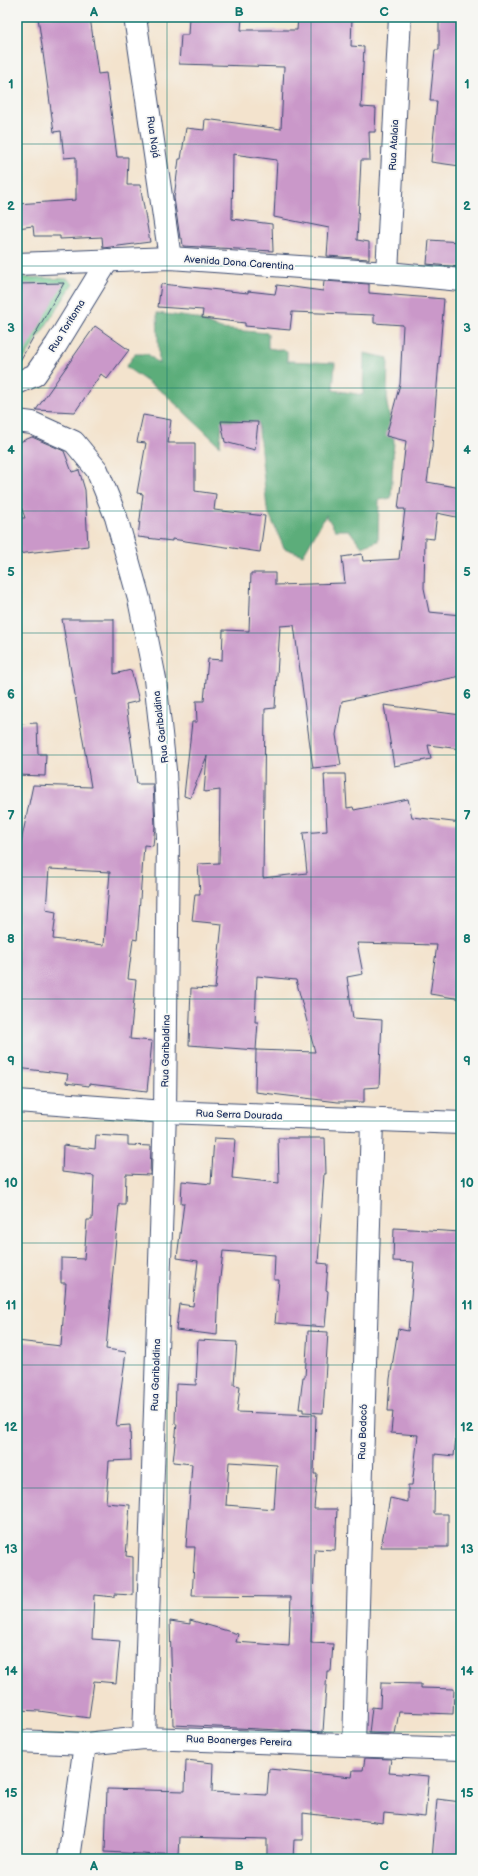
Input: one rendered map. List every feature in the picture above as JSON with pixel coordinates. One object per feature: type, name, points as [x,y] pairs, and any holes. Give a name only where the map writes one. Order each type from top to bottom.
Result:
[{"type":"street","name":"Rua Najá","points":[[135,17],[170,258]]},
{"type":"street","name":"Rua Atalaia","points":[[387,273],[400,17]]},
{"type":"street","name":"Avenida Dona Carentina","points":[[17,264],[170,258],[387,273],[461,280]]},
{"type":"street","name":"Rua Toritoma","points":[[17,383],[35,375],[56,345],[108,260]]},
{"type":"street","name":"Rua Garibaldina","points":[[17,421],[32,423],[74,442],[97,470],[116,517],[139,599],[155,679],[166,770],[168,838],[165,1112],[144,1738]]},
{"type":"street","name":"Rua Serra Dourada","points":[[17,1101],[165,1112],[461,1123]]},
{"type":"street","name":"Rua Bodocó","points":[[354,1745],[372,1120]]},
{"type":"street","name":"Rua Boanerges Pereira","points":[[17,1741],[85,1744],[144,1738],[461,1749]]},
{"type":"street","points":[[69,1859],[85,1744]]},
{"type":"green space","points":[[17,277],[68,279],[73,284],[26,356],[17,366]]},
{"type":"green space","points":[[157,313],[196,318],[221,329],[268,333],[268,348],[287,351],[287,361],[335,363],[333,390],[363,395],[364,353],[388,358],[387,404],[394,440],[391,498],[379,500],[378,541],[362,547],[349,530],[335,530],[326,515],[303,555],[284,548],[267,509],[258,422],[222,421],[220,446],[165,394],[126,367],[135,354],[148,354],[159,364]]},
{"type":"building","points":[[38,17],[90,17],[98,74],[106,73],[117,157],[128,157],[127,185],[140,185],[150,242],[103,248],[102,237],[60,239],[60,236],[34,236],[33,226],[17,228],[17,204],[76,200],[76,157],[64,158],[61,131],[54,132]]},
{"type":"building","points":[[189,17],[242,17],[241,30],[297,30],[298,17],[352,17],[351,46],[364,47],[361,107],[376,108],[375,132],[369,132],[370,160],[361,160],[357,240],[369,242],[369,259],[327,256],[329,228],[274,217],[277,160],[233,154],[232,219],[272,224],[273,251],[183,246],[182,238],[180,238],[174,198],[179,159],[181,159],[186,128],[204,130],[205,119],[281,129],[284,67],[179,64],[181,35],[188,35]]},
{"type":"building","points":[[439,17],[461,17],[460,166],[431,162],[437,101],[430,101],[435,50],[439,50]]},
{"type":"building","points":[[429,240],[461,242],[461,267],[427,264]]},
{"type":"building","points":[[324,281],[369,284],[369,293],[444,299],[432,447],[427,482],[461,488],[461,518],[437,513],[434,539],[425,538],[424,588],[429,612],[461,615],[461,676],[342,701],[336,735],[341,765],[313,768],[294,625],[280,626],[275,708],[265,709],[263,878],[307,873],[303,833],[327,831],[324,774],[345,774],[347,808],[353,807],[354,810],[408,799],[412,817],[461,823],[461,999],[430,994],[437,945],[357,943],[363,974],[347,977],[353,1018],[382,1020],[379,1087],[364,1088],[364,1102],[338,1102],[255,1092],[256,1050],[189,1045],[191,988],[215,989],[222,924],[192,921],[195,894],[200,894],[198,864],[219,863],[220,790],[204,792],[207,756],[190,798],[184,796],[192,722],[197,722],[196,701],[204,701],[208,659],[222,660],[223,630],[249,631],[251,573],[275,573],[275,585],[345,583],[342,557],[362,554],[363,561],[399,559],[405,509],[398,509],[406,441],[386,436],[400,384],[403,325],[374,323],[374,315],[292,312],[290,330],[245,326],[245,323],[202,318],[203,310],[158,307],[161,284],[248,293],[248,291],[275,294],[277,285],[323,291]],"holes":[[[257,976],[296,980],[315,1052],[256,1050],[258,1022],[255,1022]]]},
{"type":"building","points":[[64,283],[17,366],[17,284]]},
{"type":"building","points":[[95,326],[129,350],[107,379],[101,374],[75,412],[36,410]]},
{"type":"building","points":[[143,415],[171,420],[168,443],[195,443],[195,491],[216,494],[214,510],[265,516],[260,552],[172,539],[172,541],[138,537],[143,494],[137,493],[146,443],[137,442]]},
{"type":"building","points":[[221,421],[258,422],[255,450],[225,442]]},
{"type":"building","points":[[32,437],[64,451],[72,472],[79,470],[85,490],[88,546],[17,554],[17,518],[25,518],[17,494],[17,443]]},
{"type":"building","points":[[62,619],[114,619],[114,674],[131,670],[139,701],[126,704],[137,784],[153,784],[155,826],[153,846],[144,845],[137,940],[133,939],[128,979],[136,980],[130,1039],[152,1041],[147,1091],[89,1084],[89,1086],[66,1083],[68,1074],[17,1068],[18,847],[20,847],[33,785],[91,787]],"holes":[[[49,869],[110,872],[104,945],[53,939],[56,912],[46,910]]]},
{"type":"building","points":[[384,705],[461,715],[461,749],[428,745],[431,759],[394,766]]},
{"type":"building","points":[[37,723],[38,754],[46,754],[45,776],[17,775],[17,724]]},
{"type":"building","points":[[96,1135],[128,1137],[128,1145],[151,1146],[150,1175],[126,1174],[125,1204],[119,1204],[106,1349],[126,1352],[116,1426],[130,1425],[131,1460],[109,1461],[106,1503],[130,1505],[126,1556],[133,1557],[133,1595],[114,1594],[114,1597],[94,1595],[92,1639],[120,1641],[116,1683],[94,1681],[89,1718],[39,1711],[17,1710],[17,1341],[61,1346],[66,1283],[61,1283],[61,1258],[84,1259],[87,1220],[92,1220],[94,1176],[62,1172],[63,1145],[95,1149]]},
{"type":"building","points":[[214,1138],[235,1139],[232,1178],[279,1183],[278,1138],[325,1138],[326,1174],[324,1174],[318,1263],[328,1264],[326,1290],[328,1291],[325,1327],[275,1323],[279,1280],[274,1280],[275,1255],[223,1251],[219,1287],[217,1335],[176,1330],[179,1304],[193,1306],[198,1261],[177,1258],[184,1203],[181,1203],[182,1181],[211,1184]]},
{"type":"building","points":[[394,1228],[461,1232],[458,1271],[461,1271],[461,1417],[458,1417],[454,1456],[435,1454],[434,1514],[448,1514],[448,1547],[381,1547],[390,1498],[408,1502],[408,1485],[412,1485],[418,1435],[391,1433],[393,1411],[388,1411],[390,1379],[398,1329],[408,1331],[414,1262],[393,1261]]},
{"type":"building","points":[[308,1331],[328,1332],[323,1413],[303,1412],[303,1409],[299,1409],[303,1377],[305,1377]]},
{"type":"building","points":[[198,1340],[237,1342],[234,1385],[240,1386],[237,1412],[316,1415],[314,1474],[317,1474],[314,1509],[337,1509],[335,1550],[315,1549],[311,1643],[333,1644],[331,1671],[327,1671],[323,1732],[173,1725],[170,1621],[190,1624],[190,1620],[238,1634],[236,1642],[289,1646],[291,1597],[192,1596],[195,1547],[186,1547],[192,1464],[173,1462],[177,1424],[175,1424],[176,1384],[196,1385]],"holes":[[[229,1462],[277,1465],[274,1509],[226,1505]]]},
{"type":"building","points":[[381,1683],[421,1684],[421,1688],[454,1689],[453,1714],[399,1712],[395,1734],[369,1733],[372,1707],[380,1708]]},
{"type":"building","points":[[365,1758],[391,1759],[389,1773],[429,1776],[425,1817],[384,1813],[383,1823],[303,1813],[303,1840],[294,1840],[293,1859],[267,1859],[267,1839],[180,1837],[179,1856],[105,1852],[107,1789],[185,1791],[186,1760],[213,1763],[212,1792],[267,1795],[269,1769],[352,1777],[353,1770],[363,1770]]},
{"type":"building","points":[[437,1799],[461,1802],[461,1859],[432,1859]]}]
